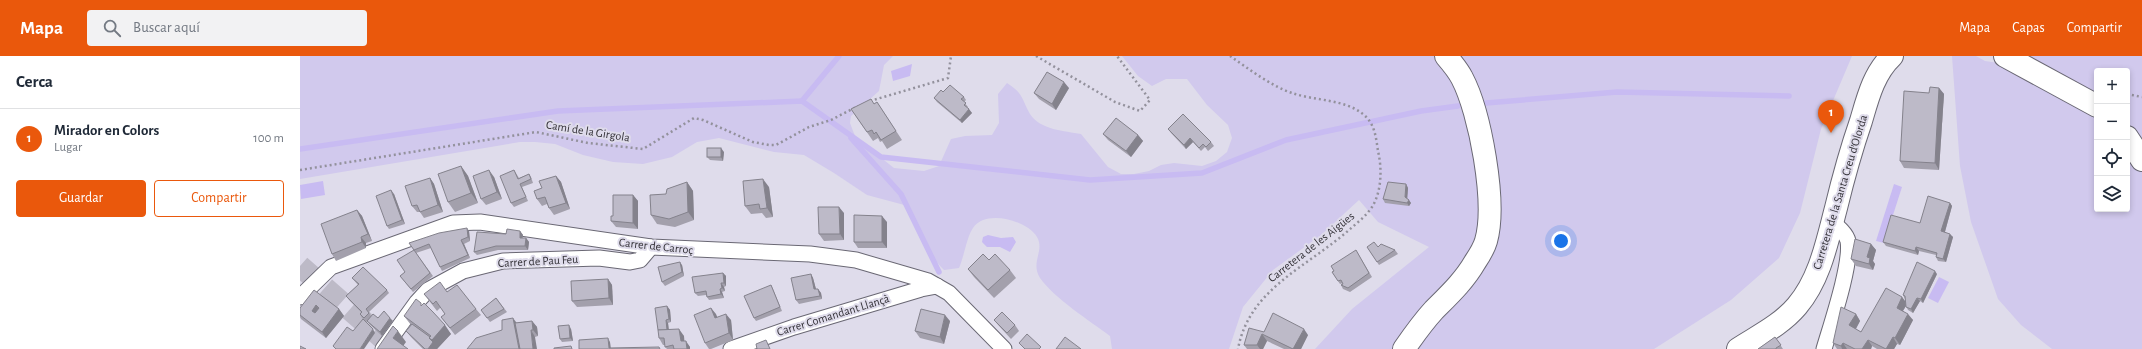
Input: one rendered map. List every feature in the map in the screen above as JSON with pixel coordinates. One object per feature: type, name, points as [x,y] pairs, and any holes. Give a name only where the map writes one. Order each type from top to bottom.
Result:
[{"type":"main road","points":[[1404,349],[1433,311],[1456,289],[1474,264],[1486,240],[1490,195],[1486,164],[1471,100],[1462,77],[1446,56]]},
{"type":"main road","name":"Carretera de la Santa Creu d'Olorda","points":[[1738,349],[1781,322],[1797,306],[1810,288],[1821,261],[1851,149],[1872,86],[1880,69],[1892,56]]},
{"type":"main road","points":[[2004,56],[2094,104]]},
{"type":"main road","points":[[2129,140],[2142,160]]},
{"type":"street","name":"Carrer de Carroç","points":[[300,297],[331,267],[453,223],[480,222],[516,226],[651,247],[810,254],[856,260],[904,273],[937,286],[949,293],[1004,349]]},
{"type":"street","points":[[1824,349],[1847,263],[1848,240],[1843,232],[1832,222]]},
{"type":"street","name":"Carrer de Pau Feu","points":[[383,349],[417,302],[428,290],[463,271],[503,261],[591,258],[630,262],[640,260],[651,247]]},
{"type":"street","name":"Carrer Comandant Llançà","points":[[731,349],[794,327],[920,288],[937,286]]},
{"type":"path","points":[[867,102],[948,78],[951,56]]},
{"type":"path","points":[[1036,56],[1115,102],[1140,112],[1150,100],[1117,56]]},
{"type":"path","name":"Carretera de les Aigües","points":[[1230,56],[1291,93],[1346,105],[1366,116],[1375,134],[1380,155],[1379,192],[1372,206],[1363,218],[1334,243],[1284,277],[1267,293],[1250,315],[1238,349]]},
{"type":"path","points":[[2130,95],[2142,97]]},
{"type":"path","name":"Camí de la Girgola","points":[[300,170],[536,132],[588,143],[643,149],[694,118],[703,120],[753,142],[776,145],[809,127],[831,120],[861,104]]},
{"type":"shaded area","points":[[300,56],[893,56],[884,65],[879,91],[851,116],[850,123],[856,138],[894,168],[924,171],[939,166],[951,139],[965,136],[992,135],[999,123],[998,94],[1007,83],[1022,97],[1034,119],[1046,127],[1081,134],[1108,167],[1121,174],[1134,174],[1149,171],[1161,165],[1174,163],[1202,166],[1216,161],[1227,152],[1232,138],[1228,125],[1207,105],[1187,79],[1166,79],[1152,86],[1138,76],[1122,56],[1852,56],[1821,129],[1800,213],[1779,258],[1731,300],[1654,349],[1315,349],[1352,309],[1429,247],[1378,222],[1359,200],[1321,235],[1273,270],[1243,307],[1229,349],[1112,349],[1110,336],[1063,301],[1046,286],[1040,278],[1036,267],[1039,242],[1032,231],[1016,222],[1006,219],[987,219],[979,222],[973,228],[967,241],[959,268],[944,270],[937,263],[927,247],[908,206],[867,195],[804,155],[774,152],[719,138],[697,142],[672,157],[643,164],[613,162],[583,155],[555,144],[520,142],[300,179]]},
{"type":"shaded area","points":[[1952,56],[1976,56],[1985,61],[2005,64],[2028,56],[2142,56],[2142,349],[2052,349],[2021,325],[1998,299],[1971,222],[1960,166]]},
{"type":"shaded area","points":[[912,64],[910,76],[893,81],[891,71]]},
{"type":"shaded area","points":[[323,181],[325,195],[301,199],[300,185]]},
{"type":"shaded area","points":[[1894,184],[1902,187],[1884,243],[1876,241]]},
{"type":"shaded area","points":[[988,235],[1001,238],[1013,237],[1016,242],[1010,252],[1000,247],[987,247],[982,242],[983,237]]},
{"type":"shaded area","points":[[1939,277],[1949,282],[1938,303],[1928,298]]},
{"type":"building","points":[[1047,72],[1064,82],[1052,104],[1034,93]]},
{"type":"building","points":[[950,85],[964,97],[961,99],[966,103],[964,105],[969,109],[960,120],[934,98],[941,90],[943,92]]},
{"type":"building","points":[[1930,87],[1939,88],[1935,163],[1900,161],[1904,91],[1929,93]]},
{"type":"building","points":[[871,99],[874,104],[877,102],[896,131],[881,140],[876,132],[874,134],[872,130],[867,132],[851,109]]},
{"type":"building","points":[[1183,114],[1211,142],[1206,147],[1203,144],[1199,148],[1190,138],[1184,145],[1168,129]]},
{"type":"building","points":[[1116,118],[1138,135],[1126,151],[1103,134]]},
{"type":"building","points":[[707,148],[721,148],[721,157],[707,157]]},
{"type":"building","points":[[461,166],[471,193],[448,202],[438,174]]},
{"type":"building","points":[[489,170],[497,192],[481,199],[473,176]]},
{"type":"building","points":[[514,170],[518,179],[529,174],[531,179],[520,184],[526,197],[511,203],[500,176]]},
{"type":"building","points":[[556,176],[566,203],[549,208],[545,197],[537,199],[534,191],[542,188],[539,181]]},
{"type":"building","points":[[430,178],[438,205],[420,212],[417,205],[412,206],[405,186]]},
{"type":"building","points":[[763,179],[767,208],[760,209],[759,204],[745,206],[743,181]]},
{"type":"building","points":[[687,182],[688,212],[669,219],[651,215],[650,195],[666,194],[667,189]]},
{"type":"building","points":[[1388,182],[1406,184],[1405,197],[1409,200],[1407,203],[1383,199]]},
{"type":"building","points":[[391,190],[402,220],[387,226],[376,196]]},
{"type":"building","points":[[613,195],[633,195],[633,223],[611,221],[611,216],[613,216]]},
{"type":"building","points":[[1928,196],[1950,203],[1941,231],[1950,234],[1943,259],[1936,257],[1937,253],[1916,247],[1915,251],[1883,242],[1891,215],[1920,223]]},
{"type":"building","points":[[818,207],[839,207],[840,234],[819,234]]},
{"type":"building","points":[[357,210],[368,234],[361,237],[362,242],[332,254],[321,224]]},
{"type":"building","points":[[854,215],[882,216],[882,242],[854,242]]},
{"type":"building","points":[[467,228],[468,237],[461,240],[468,255],[440,267],[429,244],[414,250],[409,243],[439,233]]},
{"type":"building","points":[[507,229],[520,231],[520,238],[526,238],[525,246],[496,246],[474,252],[477,232],[506,234]]},
{"type":"building","points":[[1855,239],[1871,244],[1867,257],[1870,258],[1869,264],[1851,259]]},
{"type":"building","points":[[1374,242],[1378,247],[1381,244],[1395,250],[1377,262],[1367,247]]},
{"type":"building","points":[[414,250],[430,273],[411,289],[400,276],[405,272],[397,260]]},
{"type":"building","points":[[1356,250],[1369,273],[1348,288],[1341,285],[1343,284],[1341,280],[1338,281],[1332,272],[1334,271],[1331,266]]},
{"type":"building","points":[[983,254],[989,260],[995,254],[1010,270],[988,290],[968,269]]},
{"type":"building","points":[[680,262],[682,272],[662,282],[658,267]]},
{"type":"building","points":[[1917,262],[1935,271],[1921,299],[1917,298],[1911,309],[1906,307],[1905,296],[1903,295]]},
{"type":"building","points":[[363,267],[387,290],[366,309],[369,313],[364,318],[360,314],[362,312],[346,296],[359,284],[352,278]]},
{"type":"building","points":[[723,273],[724,283],[721,283],[721,294],[707,297],[706,291],[695,293],[692,277]]},
{"type":"building","points":[[811,274],[814,289],[818,289],[820,296],[796,300],[791,278]]},
{"type":"building","points":[[608,279],[609,298],[572,301],[571,281]]},
{"type":"building","points":[[440,282],[447,292],[457,285],[476,309],[450,328],[441,317],[445,314],[436,301],[433,304],[424,294]]},
{"type":"building","points":[[771,285],[780,307],[754,318],[744,296]]},
{"type":"building","points":[[1886,288],[1902,297],[1897,308],[1908,314],[1895,338],[1893,337],[1886,349],[1868,340],[1862,349],[1855,349],[1843,343],[1841,346],[1833,343],[1841,307],[1856,314],[1849,325],[1861,332]]},
{"type":"building","points":[[314,290],[339,309],[322,332],[300,315],[300,308]],"holes":[[[316,305],[319,308],[315,313],[312,311]]]},
{"type":"building","points":[[496,298],[504,309],[487,318],[481,310]]},
{"type":"building","points":[[416,299],[421,303],[421,306],[424,303],[445,325],[432,340],[429,338],[431,336],[404,316]]},
{"type":"building","points":[[667,306],[669,319],[666,320],[667,330],[658,330],[655,308]]},
{"type":"building","points":[[711,308],[715,318],[726,314],[729,333],[705,343],[694,315]]},
{"type":"building","points":[[921,309],[945,315],[940,337],[915,331]]},
{"type":"building","points":[[384,311],[390,318],[380,332],[367,321],[373,314],[378,318]]},
{"type":"building","points":[[1002,312],[1015,325],[1007,333],[994,320]]},
{"type":"building","points":[[1273,313],[1304,329],[1293,349],[1262,334],[1257,345],[1244,345],[1249,328],[1264,332]]},
{"type":"building","points":[[513,318],[519,349],[467,349],[476,338],[502,330],[502,320]]},
{"type":"building","points":[[363,319],[373,329],[360,349],[336,349],[333,346],[347,327],[353,331]]},
{"type":"building","points":[[532,321],[533,330],[531,330],[533,349],[520,349],[515,323]]},
{"type":"building","points":[[412,324],[430,337],[429,338],[433,342],[428,349],[425,349],[406,331]]},
{"type":"building","points":[[569,325],[570,338],[560,339],[558,326]]},
{"type":"building","points":[[393,326],[398,331],[393,338],[408,349],[377,349]]},
{"type":"building","points":[[679,329],[681,341],[686,341],[687,349],[674,349],[673,345],[665,347],[664,338],[659,338],[658,330]]},
{"type":"building","points":[[1027,334],[1041,347],[1039,349],[1025,349],[1019,343]]},
{"type":"building","points":[[1065,337],[1081,349],[1056,349]]},
{"type":"building","points":[[1775,337],[1781,345],[1776,349],[1758,349]]},
{"type":"building","points":[[608,338],[609,348],[659,347],[660,349],[579,349],[579,340]]},
{"type":"building","points":[[766,340],[770,349],[757,349],[756,344]]},
{"type":"building","points":[[571,346],[572,349],[554,349],[554,348]]},
{"type":"waterway","points":[[802,101],[839,56]]},
{"type":"waterway","points":[[1486,103],[1617,92],[1789,96]]},
{"type":"waterway","points":[[300,149],[558,111],[802,101],[881,157],[1090,180],[1202,173],[1286,140],[1421,111],[1458,106]]},
{"type":"waterway","points":[[851,138],[901,194],[939,272]]},
{"type":"tunnel","points":[[300,266],[395,349]]},
{"type":"place","name":"Mirador en Colors","points":[[1831,133]]}]
